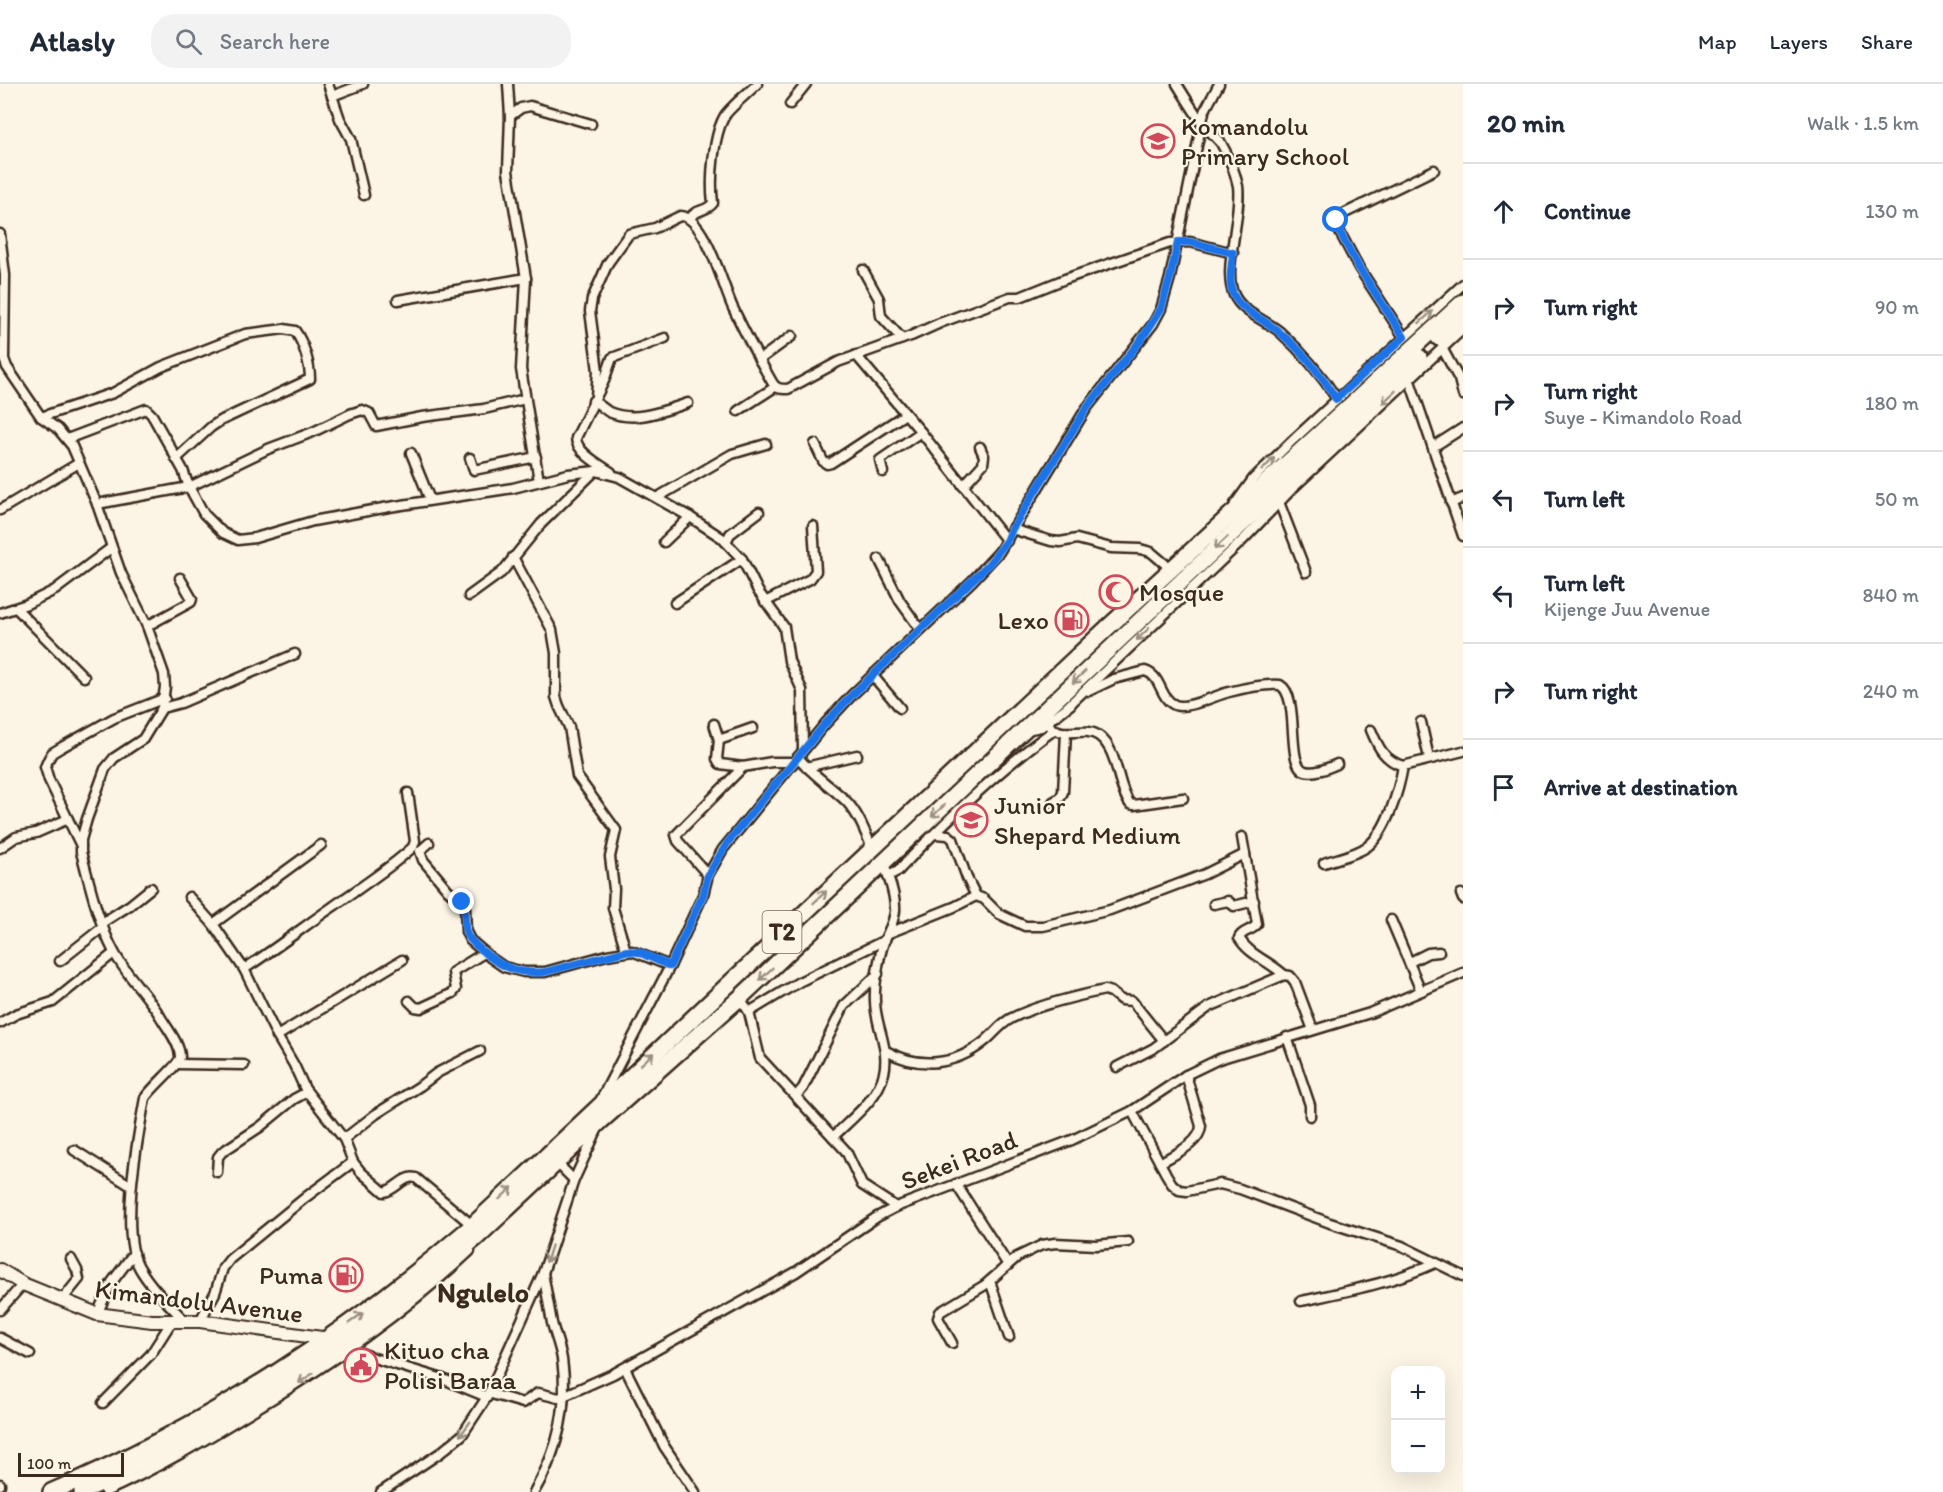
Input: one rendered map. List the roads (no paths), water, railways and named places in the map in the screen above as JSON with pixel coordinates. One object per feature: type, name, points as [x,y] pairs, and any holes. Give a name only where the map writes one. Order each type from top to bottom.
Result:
[{"type":"highway","name":"T2","points":[[82,1492],[187,1440],[340,1344],[394,1305],[511,1207],[557,1162],[599,1114],[697,1012],[1171,569],[1463,302]]},
{"type":"highway","name":"T2","points":[[51,1492],[139,1453],[340,1344],[418,1271],[599,1114],[708,1027],[886,869],[1023,731],[1463,316]]},
{"type":"highway","points":[[732,979],[742,996]]},
{"type":"highway","points":[[697,1012],[708,1027]]},
{"type":"street","points":[[328,84],[340,119],[351,139],[364,195]]},
{"type":"street","points":[[332,96],[363,84]]},
{"type":"street","points":[[508,84],[510,116],[508,171],[526,278],[520,362],[539,481]]},
{"type":"street","points":[[690,219],[694,213],[709,208],[713,203],[712,176],[716,145],[723,120],[728,112],[757,84]]},
{"type":"street","points":[[790,104],[806,84]]},
{"type":"street","points":[[1177,84],[1203,123],[1221,144],[1238,185],[1231,286],[1238,302],[1274,327],[1290,342],[1315,368],[1336,399]]},
{"type":"street","points":[[381,1492],[440,1453],[462,1435],[488,1395],[543,1273],[599,1114],[699,905],[708,875],[728,842],[831,717],[988,565],[1007,541],[1012,529],[1086,409],[1141,340],[1161,309],[1178,242],[1203,123],[1203,112],[1220,84]]},
{"type":"street","points":[[510,116],[521,108],[530,106],[591,124]]},
{"type":"street","points":[[1404,337],[1359,268],[1336,225],[1336,220],[1339,216],[1434,170]]},
{"type":"street","points":[[595,399],[598,371],[590,311],[592,299],[608,263],[629,234],[655,228],[680,216],[690,219],[711,250],[730,302],[775,387]]},
{"type":"street","points":[[0,234],[5,275],[2,360],[41,417],[58,429],[67,439],[97,504],[111,548],[147,626],[164,674],[165,698],[162,708],[143,739],[114,758],[105,769],[87,819],[81,846]]},
{"type":"street","points":[[738,411],[775,387],[788,389],[856,355],[1010,297],[1020,297],[1065,279],[1178,242],[1190,242],[1233,253]]},
{"type":"street","points":[[863,270],[879,299],[881,316],[902,339]]},
{"type":"street","points":[[398,300],[526,278]]},
{"type":"street","points":[[1218,526],[1253,479],[1336,399],[1463,284]]},
{"type":"street","points":[[41,417],[113,393],[161,367],[245,334],[284,329],[295,332],[300,338],[309,366],[310,379],[220,421],[176,459]]},
{"type":"street","points":[[833,1137],[878,1089],[885,1071],[886,1051],[874,1003],[878,974],[895,910],[893,891],[886,869],[898,871],[981,789],[1051,726],[1068,706],[1409,378],[1463,329]]},
{"type":"street","points":[[759,360],[792,336]]},
{"type":"street","points":[[665,338],[612,358],[576,442],[596,462],[690,517],[726,542],[742,559],[765,602],[784,627],[789,661],[802,690],[799,756],[806,768],[848,804],[860,821],[872,848]]},
{"type":"street","points":[[1442,348],[1459,380],[1463,395]]},
{"type":"street","points":[[856,355],[904,415],[921,432],[1007,541]]},
{"type":"street","points":[[1409,378],[1463,536]]},
{"type":"street","points":[[97,504],[189,488],[259,453],[362,410],[369,413],[376,426],[484,409],[525,399]]},
{"type":"street","points":[[595,399],[609,411],[634,417],[688,403]]},
{"type":"street","points":[[67,439],[146,409],[152,415],[204,514],[223,533],[238,540],[255,538],[313,521],[513,488],[568,474],[596,471],[619,477]]},
{"type":"street","points":[[816,444],[823,461],[827,464],[831,463],[904,415]]},
{"type":"street","points":[[1433,447],[1463,428]]},
{"type":"street","points":[[883,472],[880,460],[921,432]]},
{"type":"street","points":[[658,497],[717,461],[766,444]]},
{"type":"street","points":[[963,486],[984,464],[984,456],[980,447]]},
{"type":"street","points":[[411,453],[430,500]]},
{"type":"street","points":[[470,458],[474,470],[536,457]]},
{"type":"street","points":[[0,510],[79,463]]},
{"type":"street","points":[[469,596],[502,572],[555,509],[596,471]]},
{"type":"street","points":[[1451,503],[1463,498]]},
{"type":"street","points":[[1280,502],[1306,572]]},
{"type":"street","points":[[726,542],[730,534],[759,512]]},
{"type":"street","points":[[664,542],[690,517]]},
{"type":"street","points":[[765,602],[810,579],[816,572],[813,526]]},
{"type":"street","points":[[1012,529],[1060,542],[1077,538],[1111,549],[1140,549],[1151,552],[1171,569]]},
{"type":"street","points":[[0,613],[55,590],[111,548]]},
{"type":"street","points":[[513,557],[552,630],[556,653],[556,697],[569,727],[577,776],[616,831],[610,857],[614,889],[613,908],[626,951]]},
{"type":"street","points":[[675,603],[742,559]]},
{"type":"street","points":[[879,559],[900,601],[920,629]]},
{"type":"street","points":[[147,626],[191,602],[192,599],[180,578]]},
{"type":"street","points":[[16,608],[84,677]]},
{"type":"street","points":[[162,708],[181,703],[296,654]]},
{"type":"street","points":[[1068,706],[1102,684],[1145,671],[1154,676],[1168,699],[1181,706],[1230,692],[1273,684],[1280,685],[1288,693],[1299,767],[1304,771],[1312,772],[1337,764]]},
{"type":"street","points":[[873,675],[900,708]]},
{"type":"street","points":[[103,1403],[151,1354],[178,1321],[136,1261],[131,1223],[131,1186],[146,1098],[156,1083],[177,1064],[180,1056],[176,1043],[150,999],[114,953],[103,925],[81,846],[45,767],[52,753],[114,718],[165,698]]},
{"type":"street","points":[[1421,722],[1429,758]]},
{"type":"street","points":[[714,724],[719,740],[718,762],[743,767],[799,756]]},
{"type":"street","points":[[1023,731],[1051,726],[1066,733],[1087,731],[1102,738],[1111,753],[1125,797],[1134,806],[1183,798]]},
{"type":"street","points":[[719,740],[753,728]]},
{"type":"street","points":[[1371,730],[1382,754],[1394,764],[1403,766],[1463,751]]},
{"type":"street","points":[[1053,802],[1060,798],[1063,792],[1066,733]]},
{"type":"street","points":[[806,768],[857,755]]},
{"type":"street","points":[[1324,863],[1357,852],[1376,838],[1394,802],[1403,766]]},
{"type":"street","points":[[708,875],[678,841],[676,835],[743,767]]},
{"type":"street","points":[[244,969],[280,947],[330,908],[378,876],[413,847],[415,841],[408,793]]},
{"type":"street","points":[[0,848],[16,837],[36,832],[68,819]]},
{"type":"street","points":[[935,834],[948,835],[953,839],[976,896],[984,899],[999,914],[1025,926],[1043,926],[1110,910],[1204,874],[1245,855]]},
{"type":"street","points":[[1242,837],[1257,925],[1241,934],[1240,940],[1250,952],[1284,975],[1290,976],[1295,982],[1313,1030]]},
{"type":"street","points":[[429,843],[420,851],[423,860],[465,907],[466,933],[470,940],[504,967],[534,974],[626,951],[639,952],[670,966]]},
{"type":"street","points":[[213,924],[321,845]]},
{"type":"street","points":[[60,961],[151,888]]},
{"type":"street","points":[[749,1012],[799,982],[887,936],[976,896]]},
{"type":"street","points":[[189,897],[213,924],[244,969],[300,1080],[344,1139],[353,1162],[370,1181],[384,1192],[392,1190],[408,1178],[416,1178],[466,1221]]},
{"type":"street","points":[[1214,904],[1228,901],[1234,906],[1254,901]]},
{"type":"street","points":[[1391,920],[1421,991]]},
{"type":"street","points":[[410,1001],[415,1007],[421,1008],[453,993],[456,989],[453,972],[484,952]]},
{"type":"street","points":[[1410,962],[1428,952],[1439,952]]},
{"type":"street","points":[[0,1023],[16,1014],[53,1002],[114,953]]},
{"type":"street","points":[[277,1036],[402,960]]},
{"type":"street","points":[[796,1096],[803,1088],[844,1006],[878,974]]},
{"type":"street","name":"Sekei Road","points":[[340,1344],[374,1358],[488,1395],[522,1403],[538,1393],[555,1398],[590,1385],[625,1368],[796,1272],[869,1222],[896,1207],[1072,1140],[1132,1111],[1186,1075],[1219,1059],[1370,1013],[1463,974]]},
{"type":"street","points":[[1117,1067],[1154,1048],[1209,1007],[1284,975]]},
{"type":"street","points":[[886,1051],[910,1061],[930,1064],[942,1062],[982,1044],[1001,1025],[1018,1015],[1105,990],[1121,1000],[1132,1001],[1164,1041]]},
{"type":"street","points":[[742,996],[749,1012],[759,1057],[846,1151],[862,1185],[896,1207]]},
{"type":"street","points":[[1287,1037],[1310,1105],[1310,1116]]},
{"type":"street","points":[[344,1139],[376,1114],[420,1086],[436,1072],[480,1051]]},
{"type":"street","points":[[177,1064],[244,1065]]},
{"type":"street","points":[[1160,1163],[1194,1141],[1201,1131],[1186,1075]]},
{"type":"street","points":[[217,1172],[218,1157],[222,1152],[260,1127],[294,1098],[307,1092]]},
{"type":"street","points":[[1132,1111],[1170,1181],[1179,1190],[1187,1191],[1220,1184],[1240,1189],[1330,1223],[1402,1246],[1463,1276]]},
{"type":"street","points":[[74,1150],[131,1186]]},
{"type":"street","points":[[200,1322],[216,1293],[223,1268],[230,1259],[353,1162]]},
{"type":"street","points":[[557,1162],[574,1180]]},
{"type":"street","points":[[956,1185],[1008,1265]]},
{"type":"street","points":[[952,1343],[938,1315],[990,1281],[1017,1257],[1042,1245],[1054,1243],[1096,1245],[1128,1242]]},
{"type":"street","points":[[97,1314],[112,1282],[134,1253]]},
{"type":"street","points":[[62,1300],[79,1279],[71,1259]]},
{"type":"street","points":[[1301,1300],[1377,1285],[1412,1274],[1435,1263]]},
{"type":"street","name":"Kimandolu Avenue","points":[[0,1270],[23,1284],[97,1314],[152,1321],[200,1322],[340,1344]]},
{"type":"street","points":[[534,1492],[548,1468],[557,1441],[564,1395],[562,1360],[552,1326],[543,1273]]},
{"type":"street","points":[[990,1281],[1009,1337]]},
{"type":"street","points":[[0,1310],[23,1284]]},
{"type":"street","points":[[0,1338],[30,1354]]},
{"type":"street","points":[[105,1492],[210,1438],[293,1387],[340,1344]]},
{"type":"street","points":[[625,1368],[664,1446],[695,1492]]},
{"type":"place","name":"Komandolu Primary School","points":[[1158,141]]},
{"type":"place","name":"Mosque","points":[[1116,592]]},
{"type":"place","name":"Lexo","points":[[1072,620]]},
{"type":"place","name":"Junior Shepard Medium","points":[[971,820]]},
{"type":"place","name":"Puma","points":[[346,1275]]},
{"type":"place","name":"Kituo cha Polisi Baraa","points":[[361,1365]]},
{"type":"district","name":"Ngulelo","points":[[483,1292]]}]
